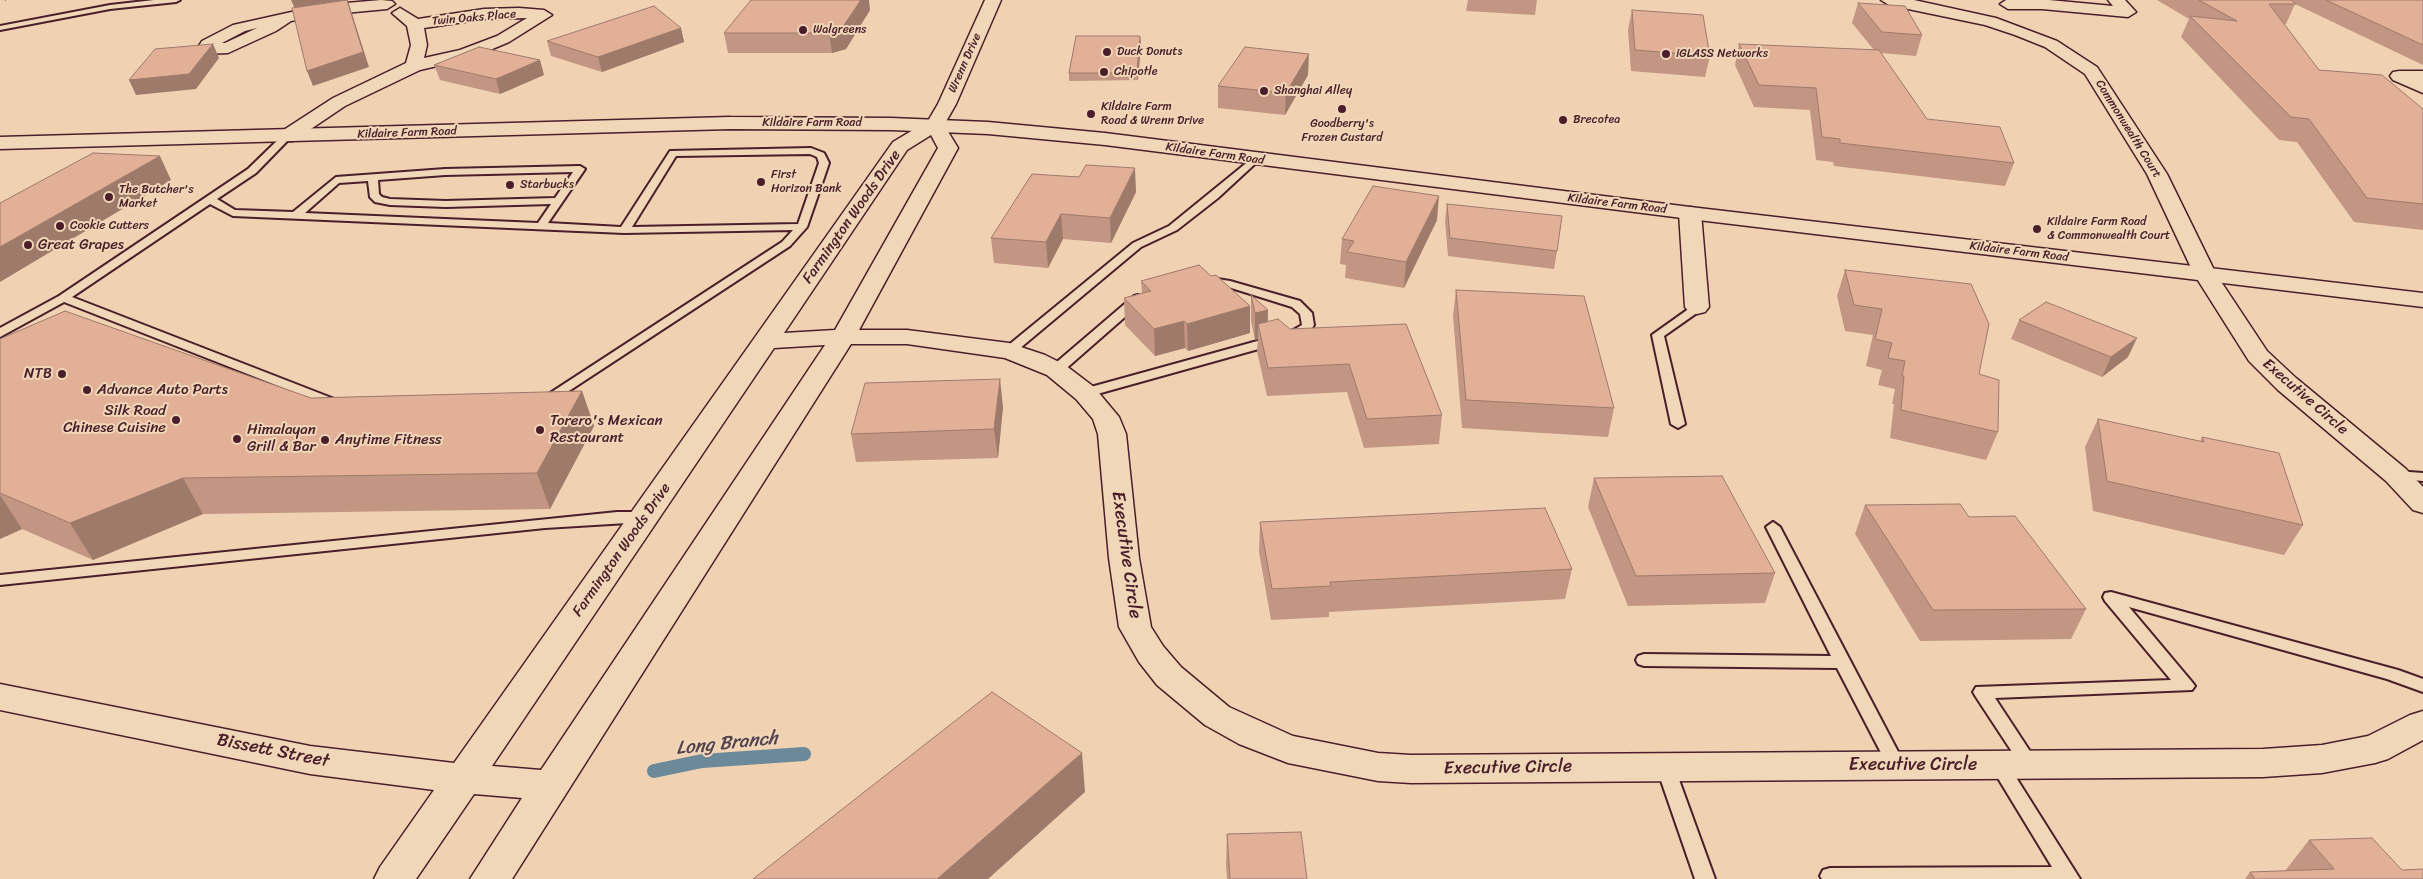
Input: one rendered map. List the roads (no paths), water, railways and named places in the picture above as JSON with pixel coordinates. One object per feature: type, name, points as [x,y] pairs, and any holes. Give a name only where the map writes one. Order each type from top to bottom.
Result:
[{"type":"street","name":"Wrenn Drive","points":[[935,125],[947,104],[993,0]]},
{"type":"street","name":"Commonwealth Court","points":[[1896,0],[1990,21],[2051,44],[2091,71],[2157,174],[2205,274]]},
{"type":"street","points":[[1990,21],[2008,9],[2005,2],[2128,12],[2116,0]]},
{"type":"street","points":[[286,18],[323,10],[389,2]]},
{"type":"street","name":"Twin Oaks Place","points":[[389,2],[415,24],[419,45],[414,66]]},
{"type":"street","name":"Twin Oaks Place","points":[[286,137],[339,102],[414,66],[465,54],[503,39],[544,15],[519,13],[484,14],[415,24]]},
{"type":"street","points":[[2423,76],[2399,76],[2423,88]]},
{"type":"street","name":"Kildaire Farm Road","points":[[4,145],[730,123],[935,125],[1105,139],[1690,213],[2423,300]]},
{"type":"street","points":[[490,879],[843,337],[948,148],[935,125]]},
{"type":"street","name":"Farmington Woods Drive","points":[[394,879],[900,146],[935,125]]},
{"type":"street","points":[[1690,213],[1697,307]]},
{"type":"street","name":"Executive Circle","points":[[2205,274],[2258,356],[2287,384],[2396,475],[2423,504]]},
{"type":"street","name":"Executive Circle","points":[[766,341],[843,337],[916,338],[1009,351],[1036,360],[1056,370],[1085,393],[1106,417],[1112,434],[1124,558],[1135,627],[1169,676],[1217,716],[1252,734],[1288,749],[1378,766],[1411,769],[2263,763],[2322,759],[2375,749],[2423,724]]},
{"type":"street","name":"Bissett Street","points":[[0,697],[310,760],[464,778],[550,785]]},
{"type":"lane","points":[[110,7],[121,0]]},
{"type":"lane","points":[[0,28],[110,7],[176,0]]},
{"type":"lane","points":[[0,333],[63,298],[252,171],[286,137]]},
{"type":"lane","points":[[530,406],[539,406],[786,244],[802,227],[824,163],[821,155],[811,151],[673,153],[624,230]]},
{"type":"lane","points":[[1009,351],[1136,246],[1173,228],[1214,196],[1255,159]]},
{"type":"lane","points":[[296,215],[336,180],[445,172],[580,169],[541,226]]},
{"type":"lane","points":[[373,178],[374,195],[379,200],[390,202],[446,204],[558,201]]},
{"type":"lane","points":[[210,199],[233,213],[624,230],[802,227]]},
{"type":"lane","points":[[1085,393],[1294,335],[1305,330],[1308,325],[1306,313],[1296,304],[1226,282],[1188,280]]},
{"type":"lane","points":[[1056,370],[1149,291]]},
{"type":"lane","points":[[63,298],[352,410]]},
{"type":"lane","points":[[1678,424],[1658,334],[1697,307]]},
{"type":"lane","points":[[2396,475],[2423,477]]},
{"type":"lane","points":[[0,580],[545,522],[644,517]]},
{"type":"lane","points":[[1773,527],[1896,765]]},
{"type":"lane","points":[[1830,876],[2068,877],[1982,692],[2186,686],[2112,597],[2392,674],[2423,686]]},
{"type":"lane","points":[[1644,660],[1842,662]]},
{"type":"lane","points":[[1665,766],[1705,879]]},
{"type":"waterway","name":"Long Branch","points":[[654,771],[702,761],[804,754]]},
{"type":"place","name":"Walgreens","points":[[803,30]]},
{"type":"place","name":"Duck Donuts","points":[[1107,52]]},
{"type":"place","name":"iGLASS Networks","points":[[1666,54]]},
{"type":"place","name":"Chipotle","points":[[1104,72]]},
{"type":"place","name":"Shanghai Alley","points":[[1264,91]]},
{"type":"place","name":"Goodberry's Frozen Custard","points":[[1342,109]]},
{"type":"place","name":"Kildaire Farm Road & Wrenn Drive","points":[[1091,114]]},
{"type":"place","name":"Brecotea","points":[[1563,120]]},
{"type":"place","name":"First Horizon Bank","points":[[761,182]]},
{"type":"place","name":"Starbucks","points":[[510,185]]},
{"type":"place","name":"The Butcher's Market","points":[[109,197]]},
{"type":"place","name":"Cookie Cutters","points":[[60,226]]},
{"type":"place","name":"Kildaire Farm Road & Commonwealth Court","points":[[2037,229]]},
{"type":"place","name":"Great Grapes","points":[[28,245]]},
{"type":"place","name":"NTB","points":[[62,374]]},
{"type":"place","name":"Advance Auto Parts","points":[[87,390]]},
{"type":"place","name":"Silk Road Chinese Cuisine","points":[[176,420]]},
{"type":"place","name":"Torero's Mexican Restaurant","points":[[540,430]]},
{"type":"place","name":"Himalayan Grill & Bar","points":[[237,439]]},
{"type":"place","name":"Anytime Fitness","points":[[325,440]]}]
